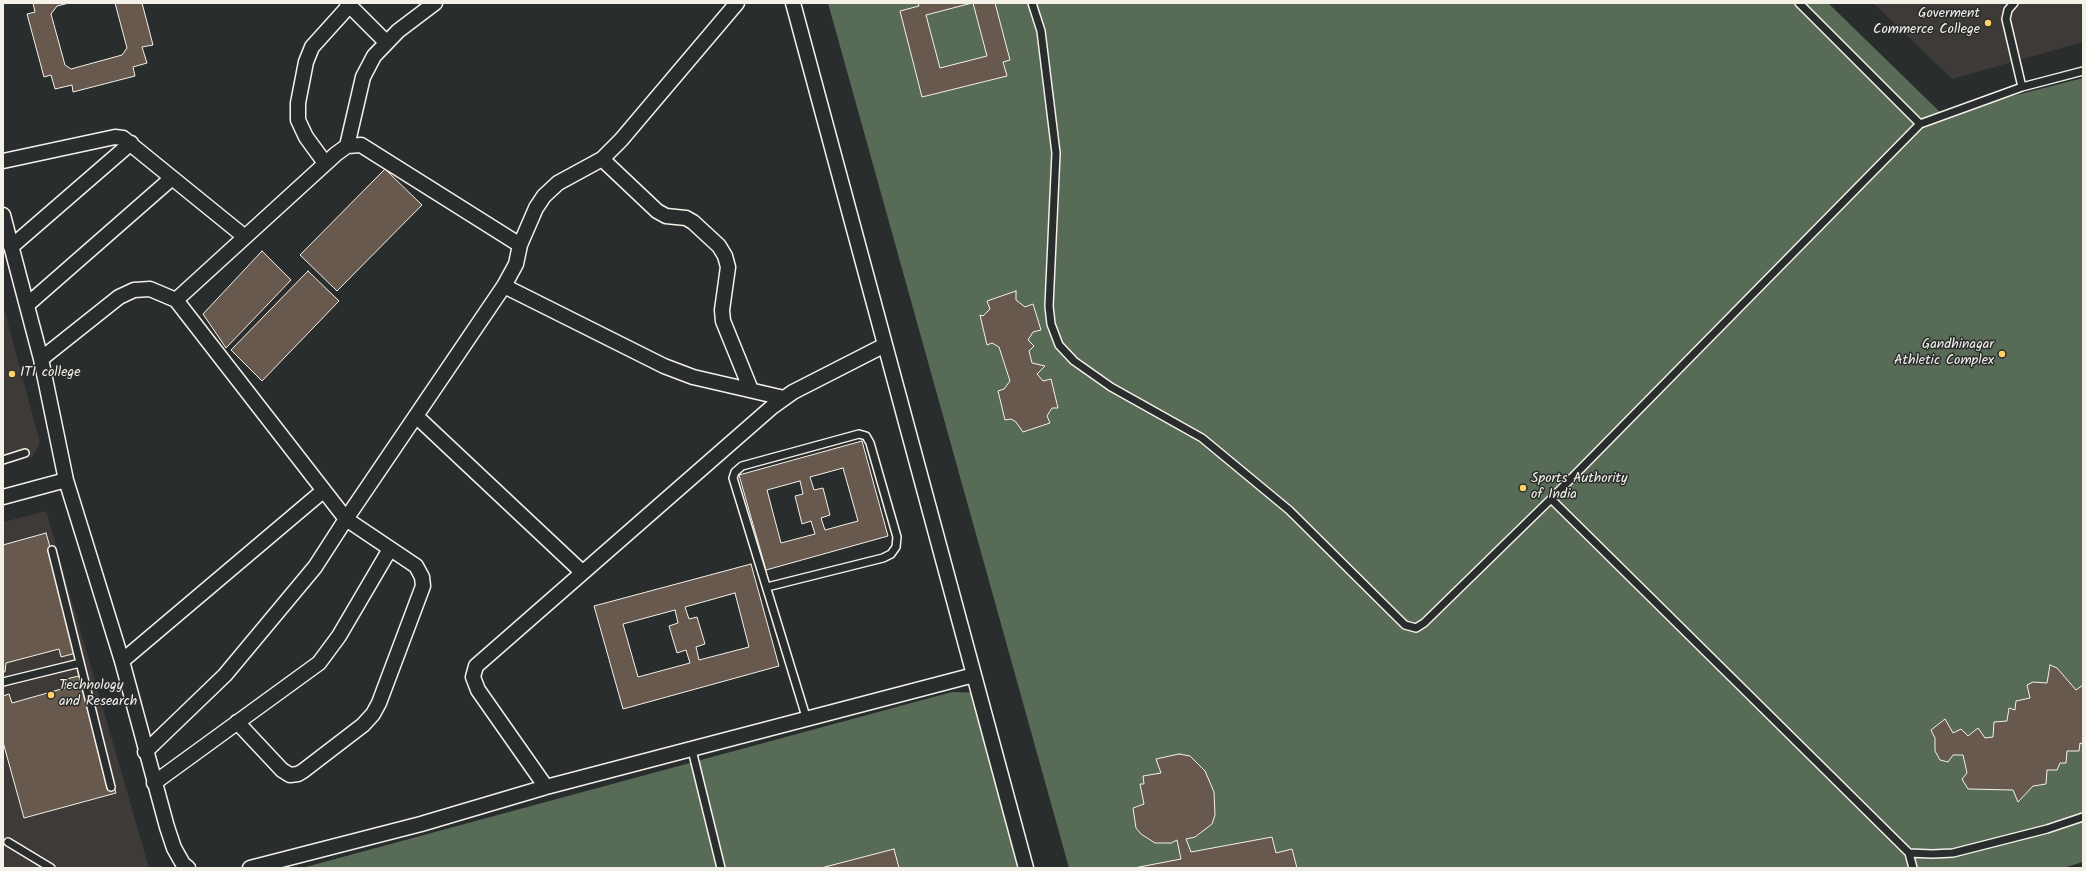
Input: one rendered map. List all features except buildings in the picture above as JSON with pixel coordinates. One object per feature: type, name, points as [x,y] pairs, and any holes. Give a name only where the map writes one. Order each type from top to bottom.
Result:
[{"type":"street","points":[[348,146],[363,77],[374,56],[386,42],[435,3]]},
{"type":"street","points":[[145,752],[225,674],[246,651],[315,567],[504,286],[516,264],[520,245],[536,208],[544,196],[558,183],[602,159],[621,140],[737,3]]},
{"type":"street","points":[[793,3],[1026,868]]},
{"type":"street","points":[[325,163],[306,137],[298,120],[298,103],[306,62],[312,47],[348,4],[386,42]]},
{"type":"street","points":[[3,160],[115,137],[123,138],[245,237]]},
{"type":"street","points":[[11,247],[131,143]]},
{"type":"street","points":[[176,300],[325,163],[348,146],[361,145],[520,245]]},
{"type":"street","points":[[602,159],[657,211],[666,216],[686,218],[693,222],[719,246],[725,256],[728,267],[722,310],[723,321],[751,390]]},
{"type":"street","points":[[27,305],[172,178]]},
{"type":"street","points":[[3,216],[41,359],[66,480],[122,661],[145,752],[174,848],[183,864],[188,868]]},
{"type":"street","points":[[504,286],[664,366],[693,377],[784,398]]},
{"type":"street","points":[[41,359],[119,297],[134,290],[150,289],[176,300],[346,519],[416,566],[422,577],[423,586],[379,703],[373,714],[363,725],[303,771],[298,774],[290,775],[282,770],[238,722]]},
{"type":"street","points":[[546,787],[478,690],[473,677],[476,666],[485,656],[755,421],[784,398],[885,345]]},
{"type":"street","points":[[416,416],[582,572]]},
{"type":"street","points":[[3,497],[66,480]]},
{"type":"street","points":[[122,661],[323,491]]},
{"type":"street","points":[[154,783],[319,663],[339,636],[390,549]]},
{"type":"street","points":[[250,868],[421,824],[546,787],[807,720],[974,675]]},
{"type":"lane","points":[[1032,3],[1041,31],[1056,153],[1049,299],[1050,318],[1059,345],[1074,361],[1111,387],[1202,438],[1289,510],[1405,625],[1416,628],[1424,624],[1551,499],[1920,124],[2022,87],[2083,71]]},
{"type":"lane","points":[[1798,3],[1920,124]]},
{"type":"lane","points":[[2014,3],[2008,10],[2006,19],[2022,87]]},
{"type":"lane","points":[[767,587],[883,558],[891,554],[896,547],[897,537],[870,443],[866,436],[859,434],[742,466],[735,472],[733,478],[807,720]]},
{"type":"lane","points":[[3,460],[25,453]]},
{"type":"lane","points":[[1551,499],[1909,853],[1913,868]]},
{"type":"lane","points":[[52,550],[111,786]]},
{"type":"lane","points":[[3,682],[80,663]]},
{"type":"lane","points":[[692,750],[721,868]]},
{"type":"lane","points":[[1909,853],[1953,853],[2047,829],[2083,817]]},
{"type":"lane","points":[[8,842],[51,868]]},
{"type":"shaded area","name":"Goverment Commerce College","points":[[1873,3],[2083,3],[2083,42],[1952,79]]},
{"type":"shaded area","name":"ITI college","points":[[3,305],[40,443],[32,457],[3,464]]},
{"type":"shaded area","name":"Technology and Research","points":[[46,511],[149,868],[3,868],[3,522]]},
{"type":"green space","name":"Sports Authority of India","points":[[828,3],[1828,3],[1942,114],[2083,78],[2083,862],[2063,868],[1069,868]]},
{"type":"green space","points":[[952,692],[984,693],[1031,868],[302,868]]},
{"type":"place","name":"Goverment Commerce College","points":[[1988,23]]},
{"type":"place","name":"Gandhinagar Athletic Complex","points":[[2002,354]]},
{"type":"place","name":"ITI college","points":[[12,374]]},
{"type":"place","name":"Sports Authority of India","points":[[1523,488]]},
{"type":"place","name":"Technology and Research","points":[[51,695]]}]
